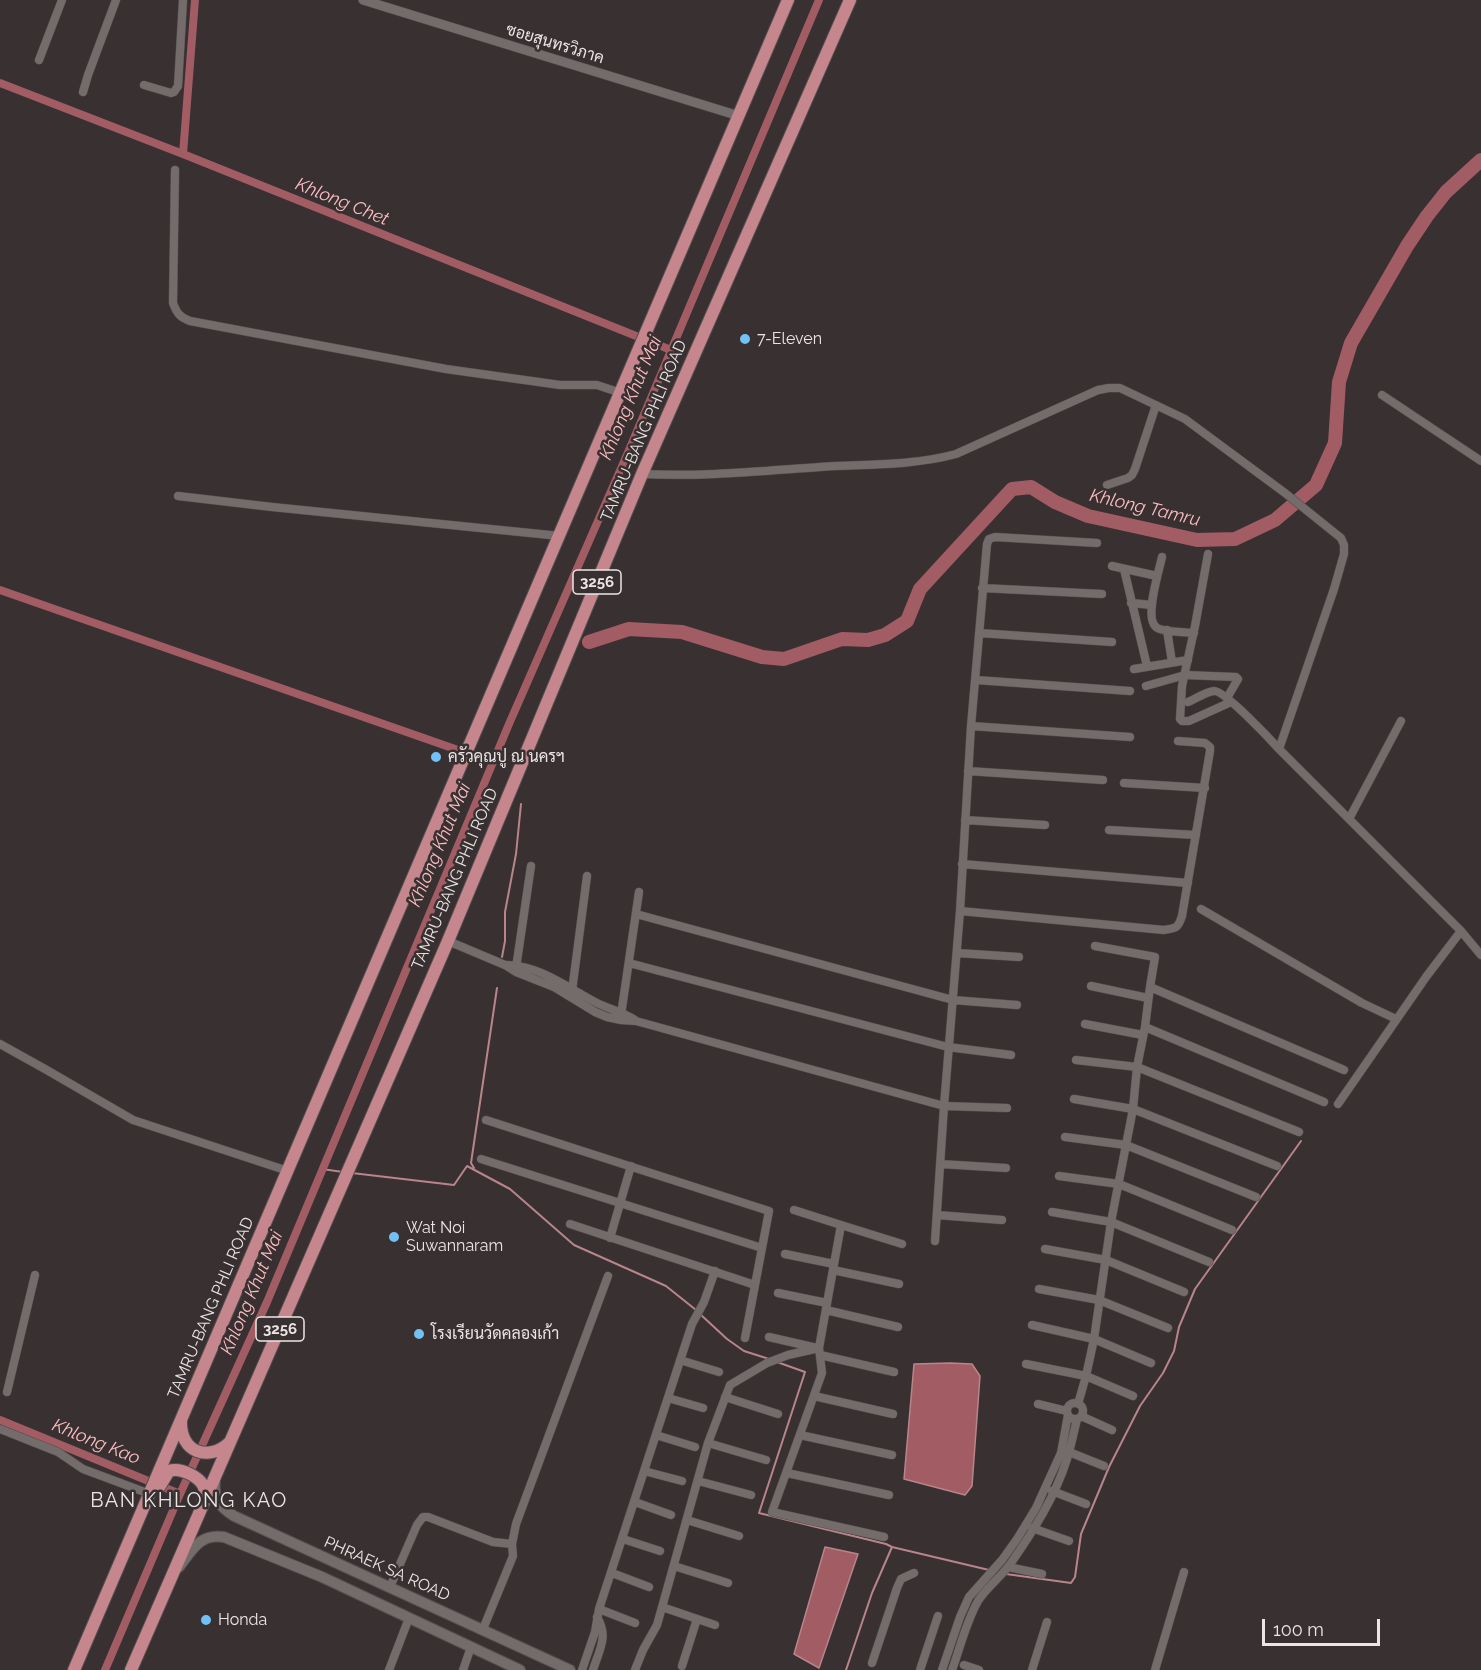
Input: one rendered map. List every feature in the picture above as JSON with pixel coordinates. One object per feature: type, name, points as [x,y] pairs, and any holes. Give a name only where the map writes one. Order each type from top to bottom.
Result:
[{"type":"main road","name":"TAMRU-BANG PHLI ROAD","points":[[74,1670],[134,1530],[161,1476],[181,1420],[788,0]]},
{"type":"main road","name":"TAMRU-BANG PHLI ROAD","points":[[131,1670],[448,940],[642,474],[850,0]]},
{"type":"main road","points":[[181,1420],[181,1430],[188,1443],[200,1452],[208,1454],[216,1452],[231,1441]]},
{"type":"main road","points":[[161,1476],[177,1469],[191,1475],[202,1484],[205,1491],[174,1565],[165,1593]]},
{"type":"main road","name":"PHRAEK SA ROAD","points":[[215,1478],[214,1495],[219,1503],[225,1510],[241,1519],[570,1670]]},
{"type":"main road","points":[[231,1539],[241,1519]]},
{"type":"main road","name":"PHRAEK SA ROAD","points":[[173,1575],[203,1539],[218,1536],[231,1539],[322,1577],[520,1670]]},
{"type":"street","points":[[39,60],[62,0]]},
{"type":"street","points":[[83,92],[116,0]]},
{"type":"street","points":[[144,85],[171,93],[178,86],[183,0]]},
{"type":"street","name":"ซอยสุนทรวิภาค","points":[[363,0],[739,116]]},
{"type":"street","points":[[175,170],[173,303],[178,315],[183,319],[456,371],[560,385],[597,385],[621,393]]},
{"type":"street","points":[[642,474],[667,476],[716,474],[941,458],[956,454],[1098,390],[1120,388],[1185,419],[1285,493],[1341,538],[1344,554],[1280,749]]},
{"type":"street","points":[[1382,396],[1481,461]]},
{"type":"street","points":[[1107,485],[1132,475],[1136,469],[1156,405]]},
{"type":"street","points":[[178,496],[560,536]]},
{"type":"street","points":[[934,1241],[957,953],[971,726],[987,544],[989,539],[994,537],[1097,543]]},
{"type":"street","points":[[1146,686],[1185,675],[1236,677],[1237,684],[1229,700],[1189,721],[1180,719],[1182,686],[1185,675],[1194,633],[1208,554]]},
{"type":"street","points":[[1162,557],[1152,605],[1153,625],[1158,629],[1194,633]]},
{"type":"street","points":[[1112,566],[1157,576]]},
{"type":"street","points":[[1124,569],[1147,666]]},
{"type":"street","points":[[982,588],[1102,594]]},
{"type":"street","points":[[1131,603],[1152,605]]},
{"type":"street","points":[[1167,630],[1172,662]]},
{"type":"street","points":[[979,633],[1112,642]]},
{"type":"street","points":[[1134,669],[1188,660]]},
{"type":"street","points":[[976,680],[1130,691]]},
{"type":"street","points":[[1188,702],[1216,691],[1229,700],[1461,931],[1481,954]]},
{"type":"street","points":[[1349,819],[1401,721]]},
{"type":"street","points":[[971,726],[1131,737]]},
{"type":"street","points":[[960,911],[1164,930],[1175,928],[1180,924],[1205,788],[1210,747],[1205,743],[1178,741]]},
{"type":"street","points":[[968,771],[1103,780]]},
{"type":"street","points":[[1124,783],[1205,788]]},
{"type":"street","points":[[965,820],[1045,825]]},
{"type":"street","points":[[1109,830],[1196,835]]},
{"type":"street","points":[[962,864],[1188,882]]},
{"type":"street","points":[[516,969],[531,866]]},
{"type":"street","points":[[571,997],[587,876]]},
{"type":"street","points":[[621,1016],[639,892]]},
{"type":"street","points":[[1201,909],[1362,1003],[1396,1019]]},
{"type":"street","points":[[636,914],[952,1000],[1017,1005]]},
{"type":"street","points":[[1338,1104],[1396,1019],[1461,931]]},
{"type":"street","points":[[448,940],[554,987],[595,1012],[607,1017],[621,1016]]},
{"type":"street","points":[[1078,1404],[1094,1339],[1111,1222],[1133,1109],[1137,1067],[1155,957],[1095,946]]},
{"type":"street","points":[[957,953],[1019,957]]},
{"type":"street","points":[[629,963],[948,1047],[1011,1054]]},
{"type":"street","points":[[516,969],[551,977],[621,1016],[636,1021],[944,1106],[1008,1108]]},
{"type":"street","points":[[1090,986],[1148,998]]},
{"type":"street","points":[[1150,987],[1344,1070]]},
{"type":"street","points":[[1085,1024],[1144,1031],[1324,1102]]},
{"type":"street","points":[[0,1044],[133,1120],[288,1171]]},
{"type":"street","points":[[1076,1060],[1137,1067],[1299,1132]]},
{"type":"street","points":[[1074,1099],[1133,1109],[1277,1166]]},
{"type":"street","points":[[486,1120],[770,1211],[745,1338]]},
{"type":"street","points":[[1065,1137],[1126,1145],[1256,1197]]},
{"type":"street","points":[[482,1159],[762,1248]]},
{"type":"street","points":[[940,1164],[1006,1168]]},
{"type":"street","points":[[610,1238],[631,1166]]},
{"type":"street","points":[[1059,1176],[1119,1184],[1232,1230]]},
{"type":"street","points":[[794,1210],[902,1244]]},
{"type":"street","points":[[1052,1212],[1111,1222],[1209,1262]]},
{"type":"street","points":[[936,1215],[1002,1220]]},
{"type":"street","points":[[570,1224],[755,1285]]},
{"type":"street","points":[[841,1225],[819,1352],[822,1373],[772,1512],[884,1537]]},
{"type":"street","points":[[1045,1249],[1106,1260],[1184,1292]]},
{"type":"street","points":[[785,1254],[899,1284]]},
{"type":"street","points":[[582,1670],[595,1632],[598,1613],[692,1324],[704,1302],[715,1272]]},
{"type":"street","points":[[7,1392],[35,1275]]},
{"type":"street","points":[[483,1629],[513,1556],[512,1544],[516,1524],[608,1276]]},
{"type":"street","points":[[1039,1289],[1099,1300],[1168,1328]]},
{"type":"street","points":[[778,1293],[898,1327]]},
{"type":"street","points":[[1032,1325],[1094,1339],[1151,1363]]},
{"type":"street","points":[[769,1337],[894,1372]]},
{"type":"street","points":[[635,1670],[657,1625],[708,1443],[730,1385],[767,1363],[788,1355],[819,1352]]},
{"type":"street","points":[[680,1360],[719,1372]]},
{"type":"street","points":[[1026,1364],[1086,1376],[1133,1396]]},
{"type":"street","points":[[814,1396],[892,1414]]},
{"type":"street","points":[[725,1397],[778,1414]]},
{"type":"street","points":[[668,1398],[703,1408]]},
{"type":"street","points":[[1038,1404],[1068,1413],[1072,1418],[1079,1417],[1112,1430]]},
{"type":"street","points":[[942,1670],[969,1598],[1017,1539],[1045,1488],[1061,1452],[1071,1405],[1078,1404]]},
{"type":"street","points":[[952,1670],[980,1599],[1007,1568],[1034,1530],[1054,1491],[1083,1409],[1078,1404]]},
{"type":"street","points":[[0,1429],[52,1449],[83,1469],[153,1492]]},
{"type":"street","points":[[656,1435],[694,1447]]},
{"type":"street","points":[[800,1435],[892,1455]]},
{"type":"street","points":[[708,1443],[766,1460]]},
{"type":"street","points":[[1069,1452],[1104,1466]]},
{"type":"street","points":[[645,1471],[682,1481]]},
{"type":"street","points":[[787,1473],[889,1495]]},
{"type":"street","points":[[698,1481],[751,1495]]},
{"type":"street","points":[[1045,1488],[1086,1504]]},
{"type":"street","points":[[635,1502],[671,1515]]},
{"type":"street","points":[[390,1587],[417,1525],[423,1517],[428,1516],[493,1542],[512,1544]]},
{"type":"street","points":[[687,1520],[739,1536]]},
{"type":"street","points":[[1027,1522],[1034,1530],[1070,1541]]},
{"type":"street","points":[[623,1539],[660,1551]]},
{"type":"street","points":[[674,1566],[728,1583]]},
{"type":"street","points":[[1007,1568],[1042,1574]]},
{"type":"street","points":[[1155,1670],[1184,1572]]},
{"type":"street","points":[[612,1573],[649,1587]]},
{"type":"street","points":[[872,1663],[901,1579],[914,1573]]},
{"type":"street","points":[[662,1607],[714,1625]]},
{"type":"street","points":[[598,1613],[635,1623]]},
{"type":"street","points":[[593,1670],[603,1639],[604,1628],[598,1613]]},
{"type":"street","points":[[920,1670],[938,1616]]},
{"type":"street","points":[[960,1617],[970,1621]]},
{"type":"street","points":[[389,1670],[409,1618]]},
{"type":"street","points":[[682,1666],[697,1619]]},
{"type":"street","points":[[1032,1670],[1047,1622]]},
{"type":"street","points":[[463,1670],[471,1647]]},
{"type":"street","points":[[947,1655],[957,1658]]},
{"type":"street","points":[[964,1665],[979,1670]]},
{"type":"shaded area","points":[[914,1364],[972,1364],[980,1376],[972,1486],[965,1495],[904,1479]]},
{"type":"shaded area","points":[[825,1547],[858,1554],[819,1668],[794,1654]]},
{"type":"waterway","points":[[183,154],[195,0]]},
{"type":"waterway","name":"Khlong Khut Mai","points":[[105,1670],[180,1494],[267,1302],[509,724],[629,450],[819,0]]},
{"type":"waterway","name":"Khlong Chet","points":[[0,83],[671,350]]},
{"type":"waterway","name":"Khlong Tamru","points":[[589,642],[629,629],[682,632],[762,657],[784,659],[842,639],[868,640],[885,635],[907,621],[920,589],[1012,489],[1031,487],[1055,502],[1088,516],[1197,540],[1235,539],[1275,520],[1316,485],[1335,443],[1339,382],[1351,343],[1427,216],[1446,192],[1481,160]]},
{"type":"waterway","points":[[0,590],[458,750]]},
{"type":"waterway","points":[[476,756],[493,761]]},
{"type":"waterway","points":[[502,957],[505,941],[505,912],[516,854],[521,804]]},
{"type":"waterway","points":[[474,1168],[471,1163],[497,988]]},
{"type":"waterway","points":[[1006,1574],[1071,1583],[1075,1577],[1081,1534],[1109,1467],[1140,1406],[1163,1373],[1174,1351],[1179,1327],[1195,1289],[1301,1141]]},
{"type":"waterway","points":[[352,1173],[454,1185],[467,1166],[510,1189],[574,1245],[666,1286],[696,1310]]},
{"type":"waterway","points":[[322,1169],[343,1172]]},
{"type":"waterway","points":[[700,1314],[744,1351],[769,1359]]},
{"type":"waterway","points":[[777,1362],[805,1372],[759,1513],[892,1547],[872,1593],[846,1670]]},
{"type":"waterway","name":"Khlong Kao","points":[[0,1420],[180,1494]]},
{"type":"waterway","points":[[892,1547],[989,1570]]},
{"type":"place","name":"7-Eleven","points":[[745,339]]},
{"type":"place","name":"ครัวคุณปู ณ นครฯ","points":[[436,757]]},
{"type":"place","name":"Wat Noi Suwannaram","points":[[394,1237]]},
{"type":"place","name":"โรงเรียนวัดคลองเก้า","points":[[419,1334]]},
{"type":"place","name":"Honda","points":[[206,1620]]},
{"type":"district","name":"BAN KHLONG KAO","points":[[189,1501]]}]
